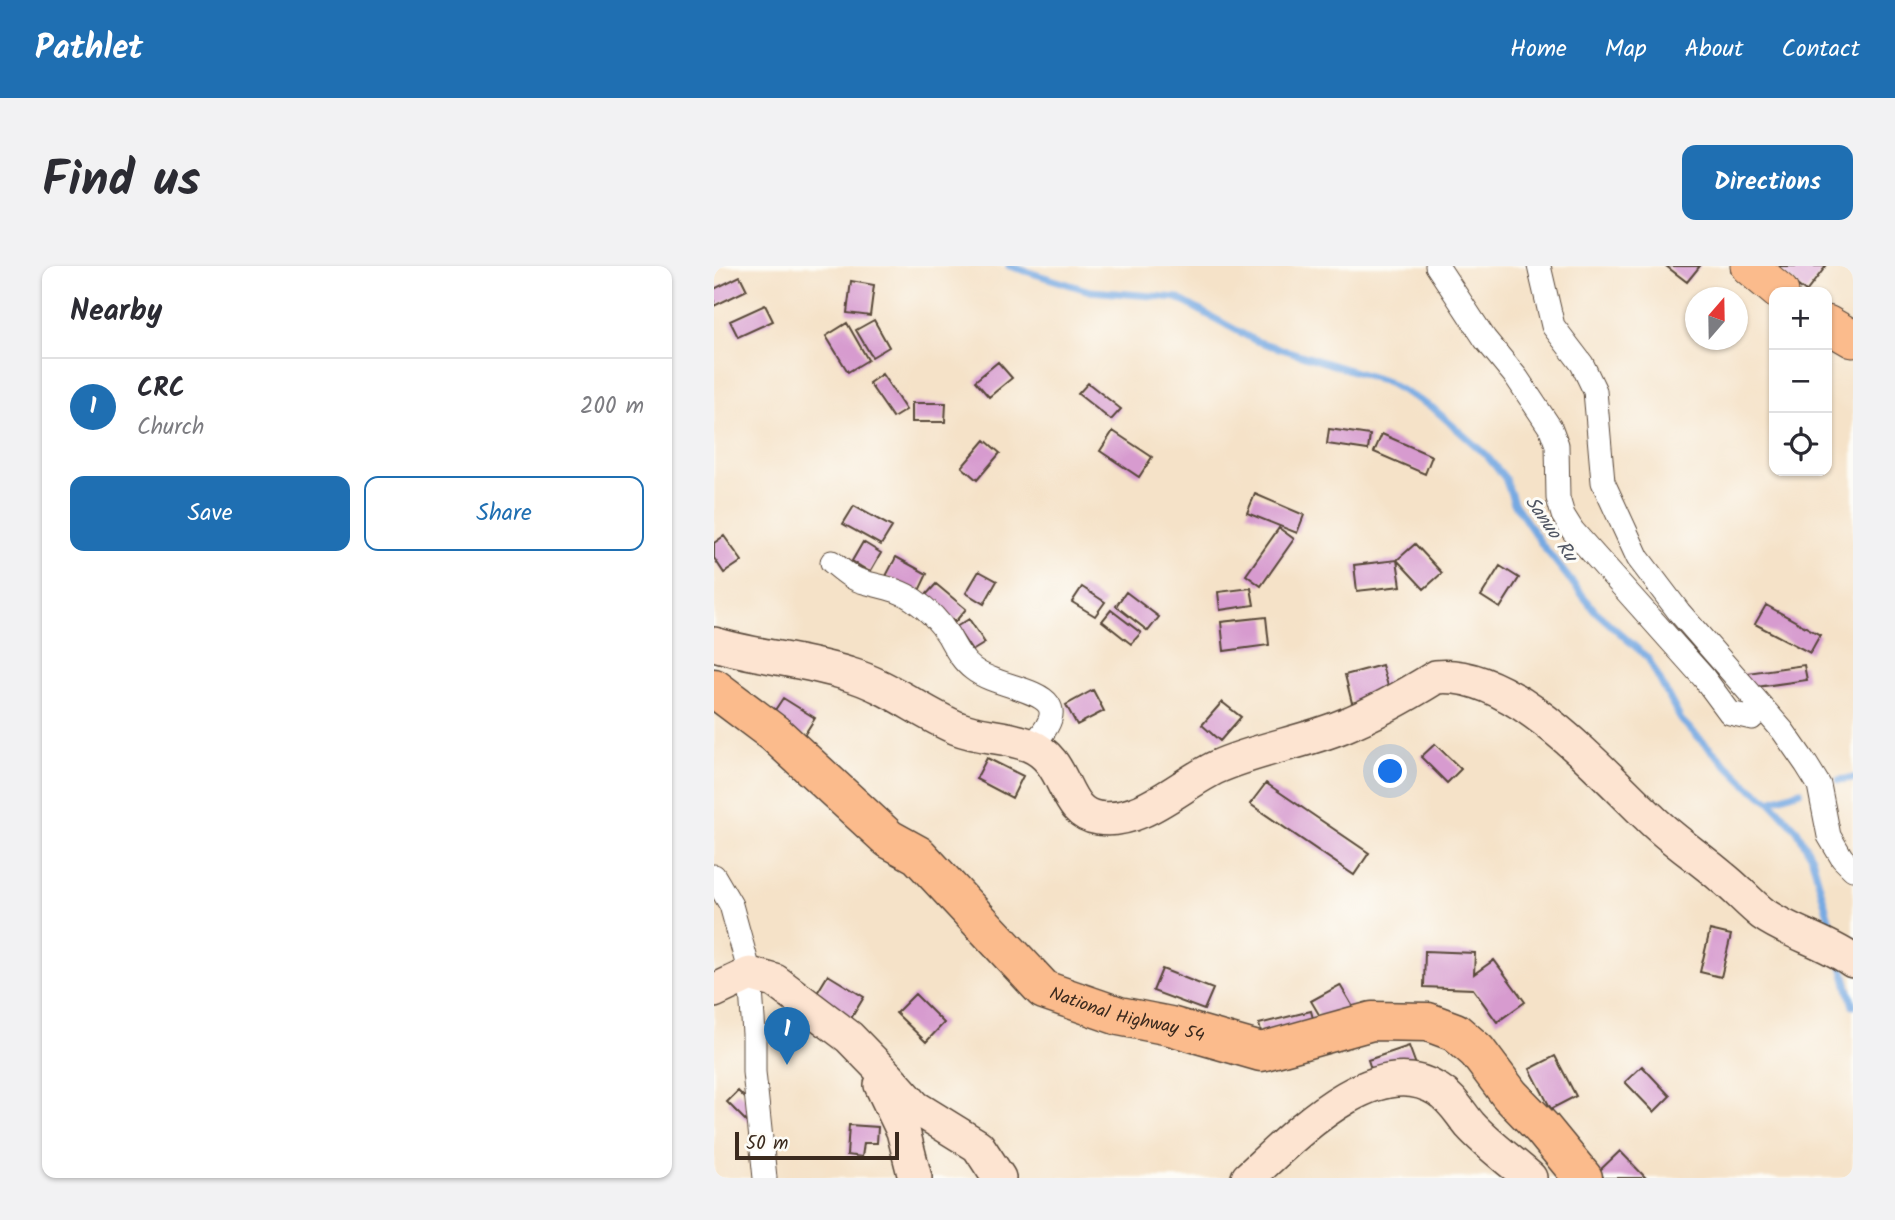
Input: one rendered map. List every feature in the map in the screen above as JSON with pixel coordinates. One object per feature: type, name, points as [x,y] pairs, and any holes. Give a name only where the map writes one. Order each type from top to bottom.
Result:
[{"type":"highway","name":"National Highway 54","points":[[714,688],[775,734],[890,839],[918,855],[1044,990],[1119,1016],[1170,1026],[1261,1052],[1372,1021],[1428,1022],[1455,1032],[1477,1051],[1510,1095],[1542,1128],[1583,1178]]},
{"type":"main road","points":[[1749,266],[1774,287]]},
{"type":"main road","points":[[1832,327],[1853,339]]},
{"type":"street","points":[[1437,266],[1485,339],[1517,378],[1551,429],[1557,445],[1558,498],[1563,516],[1573,531],[1704,678],[1730,713],[1752,718],[1757,703]]},
{"type":"street","points":[[1539,266],[1553,326],[1582,364],[1595,391],[1604,482],[1638,558],[1679,612],[1783,731],[1819,785],[1829,836],[1842,858],[1853,869]]},
{"type":"street","points":[[832,562],[851,577],[912,598],[930,613],[947,633],[955,650],[972,669],[990,680],[1023,688],[1044,697],[1051,709],[1051,720],[1044,733],[1031,746]]},
{"type":"street","points":[[714,645],[746,654],[851,674],[960,729],[1031,746],[1049,758],[1079,811],[1096,818],[1116,819],[1138,813],[1219,766],[1342,727],[1436,677],[1452,675],[1494,689],[1538,714],[1619,786],[1648,817],[1764,915],[1838,949],[1853,961]]},
{"type":"street","points":[[714,876],[731,905],[750,974],[754,1072],[765,1178]]},
{"type":"street","points":[[714,991],[750,974],[775,981],[849,1037],[915,1107],[978,1146],[999,1178]]},
{"type":"street","points":[[869,1058],[903,1131],[915,1178]]},
{"type":"street","points":[[1248,1178],[1296,1135],[1344,1099],[1380,1082],[1399,1078],[1416,1080],[1436,1088],[1452,1101],[1471,1126],[1530,1178]]},
{"type":"building","points":[[1666,266],[1700,266],[1687,282]]},
{"type":"building","points":[[1773,266],[1826,266],[1810,287],[1800,287]]},
{"type":"building","points":[[740,276],[747,290],[714,306],[714,289]]},
{"type":"building","points":[[851,281],[874,285],[870,316],[847,313]]},
{"type":"building","points":[[765,305],[773,321],[738,337],[730,321]]},
{"type":"building","points":[[874,320],[889,347],[872,357],[856,330]]},
{"type":"building","points":[[847,323],[868,360],[848,372],[826,336]]},
{"type":"building","points":[[998,362],[1012,378],[989,397],[975,381]]},
{"type":"building","points":[[882,374],[906,410],[893,418],[869,383]]},
{"type":"building","points":[[1088,383],[1121,409],[1111,420],[1078,394]]},
{"type":"building","points":[[912,403],[946,403],[945,422],[912,422]]},
{"type":"building","points":[[1329,429],[1370,435],[1368,450],[1327,444]]},
{"type":"building","points":[[1113,431],[1152,457],[1139,477],[1100,451]]},
{"type":"building","points":[[1382,434],[1432,456],[1425,474],[1374,452]]},
{"type":"building","points":[[985,440],[1000,453],[977,480],[962,467]]},
{"type":"building","points":[[1255,494],[1304,515],[1297,533],[1247,513]]},
{"type":"building","points":[[854,506],[892,527],[881,545],[843,524]]},
{"type":"building","points":[[1279,528],[1294,539],[1261,586],[1246,575]]},
{"type":"building","points":[[724,536],[742,561],[724,573],[714,558],[714,543]]},
{"type":"building","points":[[863,542],[881,553],[870,572],[852,561]]},
{"type":"building","points":[[1415,544],[1442,573],[1424,589],[1397,560]]},
{"type":"building","points":[[896,557],[927,574],[918,593],[886,576]]},
{"type":"building","points":[[1397,560],[1401,586],[1357,591],[1354,565]]},
{"type":"building","points":[[1500,566],[1519,578],[1500,608],[1481,596]]},
{"type":"building","points":[[979,571],[997,581],[984,604],[966,593]]},
{"type":"building","points":[[936,584],[966,609],[955,622],[925,596]]},
{"type":"building","points":[[1082,587],[1105,602],[1095,616],[1072,602]]},
{"type":"building","points":[[1251,588],[1254,605],[1220,610],[1218,592]]},
{"type":"building","points":[[1126,592],[1159,617],[1148,631],[1116,606]]},
{"type":"building","points":[[1766,605],[1820,635],[1810,653],[1755,624]]},
{"type":"building","points":[[1111,610],[1141,633],[1131,644],[1102,621]]},
{"type":"building","points":[[1266,617],[1269,645],[1224,651],[1221,622]]},
{"type":"building","points":[[969,619],[985,643],[972,651],[956,627]]},
{"type":"building","points":[[1382,665],[1390,693],[1352,703],[1345,675]]},
{"type":"building","points":[[1804,665],[1807,680],[1742,689],[1740,674]]},
{"type":"building","points":[[1093,690],[1104,711],[1077,725],[1066,705]]},
{"type":"building","points":[[783,698],[815,718],[801,740],[769,719]]},
{"type":"building","points":[[1222,702],[1241,717],[1220,741],[1202,725]]},
{"type":"building","points":[[1435,744],[1461,769],[1447,783],[1421,757]]},
{"type":"building","points":[[987,758],[1023,776],[1012,798],[976,779]]},
{"type":"building","points":[[1266,783],[1369,853],[1354,875],[1250,804]]},
{"type":"building","points":[[1710,930],[1731,935],[1721,977],[1700,972]]},
{"type":"building","points":[[1425,951],[1475,953],[1474,974],[1494,960],[1525,1002],[1497,1022],[1473,989],[1424,987]]},
{"type":"building","points":[[1162,969],[1213,989],[1204,1010],[1153,991]]},
{"type":"building","points":[[828,975],[864,997],[850,1020],[814,998]]},
{"type":"building","points":[[1340,985],[1356,1012],[1327,1028],[1311,1001]]},
{"type":"building","points":[[915,994],[944,1023],[926,1042],[896,1013]]},
{"type":"building","points":[[1311,1011],[1317,1033],[1265,1047],[1259,1024]]},
{"type":"building","points":[[1409,1046],[1416,1065],[1373,1075],[1368,1060]]},
{"type":"building","points":[[1555,1056],[1576,1096],[1551,1109],[1530,1069]]},
{"type":"building","points":[[1642,1066],[1670,1096],[1654,1112],[1625,1082]]},
{"type":"building","points":[[738,1091],[759,1112],[748,1123],[727,1102]]},
{"type":"building","points":[[849,1125],[878,1127],[877,1143],[864,1143],[862,1157],[847,1155]]},
{"type":"building","points":[[1620,1151],[1646,1178],[1604,1178],[1598,1172]]},
{"type":"waterway","name":"Sanuo Ru","points":[[1009,266],[1090,291],[1177,298],[1256,341],[1385,381],[1433,408],[1486,455],[1505,478],[1514,503],[1543,546],[1596,612],[1648,658],[1681,720],[1748,786],[1770,801],[1797,830],[1812,858],[1834,937]]},
{"type":"waterway","points":[[1839,780],[1853,778]]},
{"type":"waterway","points":[[1770,801],[1800,791]]},
{"type":"waterway","name":"Sanuo Ru","points":[[1842,966],[1853,1006]]},
{"type":"place","name":"CRC","points":[[787,1065]]}]
